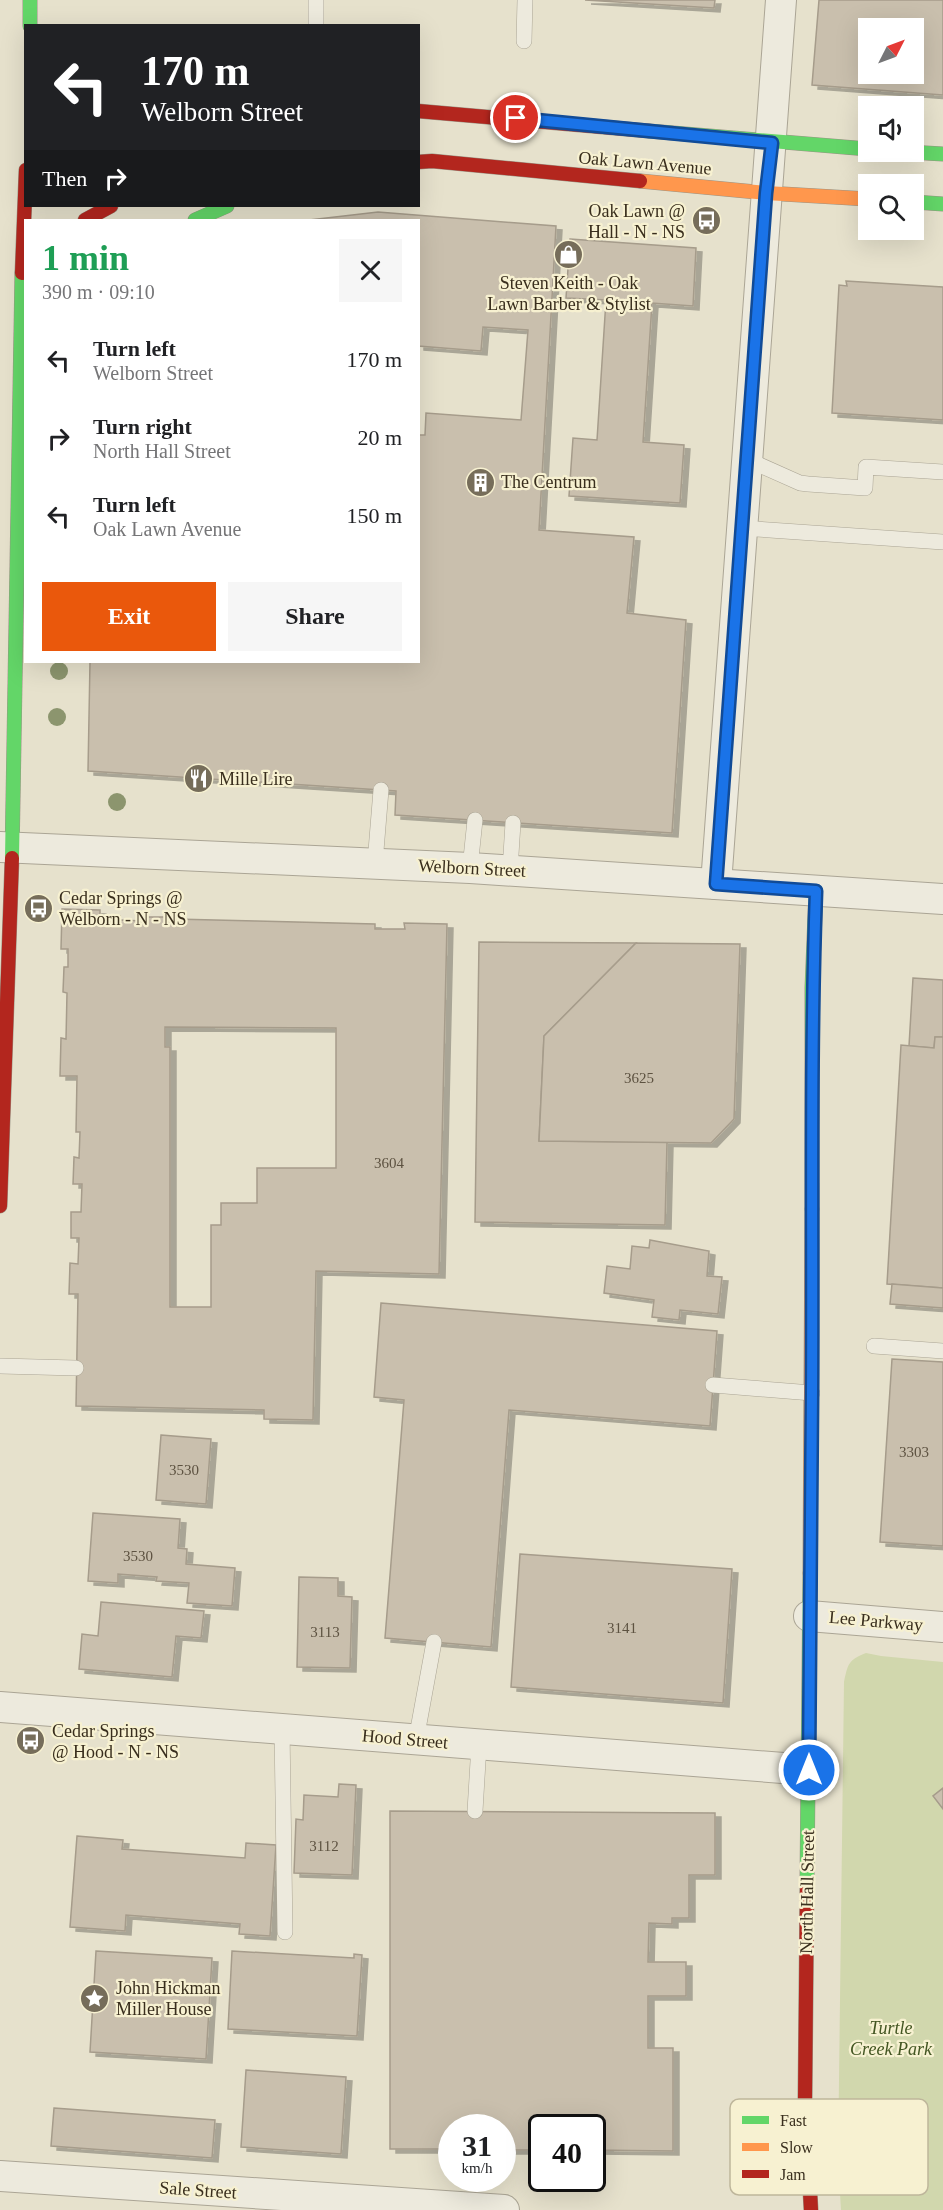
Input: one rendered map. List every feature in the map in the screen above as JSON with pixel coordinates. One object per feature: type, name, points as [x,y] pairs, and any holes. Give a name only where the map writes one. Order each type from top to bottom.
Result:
[{"type":"main road","points":[[30,0],[30,24]]},
{"type":"main road","name":"Oak Lawn Avenue","points":[[420,111],[495,116],[772,143],[858,148]]},
{"type":"main road","points":[[924,152],[943,153]]},
{"type":"main road","name":"Oak Lawn Avenue","points":[[420,162],[432,161],[766,193],[858,198]]},
{"type":"main road","points":[[0,1206],[19,248],[24,193]]},
{"type":"main road","points":[[924,203],[943,204]]},
{"type":"main road","points":[[86,219],[109,207]]},
{"type":"main road","points":[[197,219],[225,207]]},
{"type":"main road","name":"North Hall Street","points":[[805,2099],[812,1393],[812,988],[816,891]]},
{"type":"main road","name":"North Hall Street","points":[[810,2195],[811,2210]]},
{"type":"street","points":[[716,884],[781,0]]},
{"type":"street","name":"Welborn Street","points":[[6,847],[510,870],[677,883],[943,899]]},
{"type":"street","name":"Lee Parkway","points":[[809,1616],[943,1627]]},
{"type":"street","name":"Hood Street","points":[[0,1707],[809,1770]]},
{"type":"street","name":"Sale Street","points":[[0,2176],[504,2210]]},
{"type":"lane","points":[[316,0],[316,24]]},
{"type":"lane","points":[[524,40],[525,0]]},
{"type":"lane","points":[[746,459],[800,483],[865,488],[866,467],[943,472]]},
{"type":"lane","points":[[741,528],[943,542]]},
{"type":"lane","points":[[375,863],[381,790]]},
{"type":"lane","points":[[470,868],[475,820]]},
{"type":"lane","points":[[510,870],[513,823]]},
{"type":"lane","points":[[874,1346],[943,1351]]},
{"type":"lane","points":[[0,1366],[76,1368]]},
{"type":"lane","points":[[713,1385],[812,1393]]},
{"type":"lane","points":[[416,1740],[434,1642]]},
{"type":"lane","points":[[282,1729],[285,1932]]},
{"type":"lane","points":[[475,1811],[478,1744]]},
{"type":"green space","name":"Turtle Creek Park","points":[[866,1653],[943,1662],[943,2210],[841,2210],[840,2195],[928,2195],[928,2099],[839,2099],[844,1682],[850,1663]]},
{"type":"building","points":[[585,0],[715,0],[714,8]]},
{"type":"building","points":[[819,0],[943,0],[943,95],[812,85]]},
{"type":"building","name":"The Centrum","points":[[378,212],[556,226],[539,530],[634,537],[627,613],[686,620],[672,833],[395,815],[396,791],[88,771],[90,663],[420,663],[420,435],[425,435],[426,413],[521,420],[528,330],[483,327],[481,351],[420,346],[420,219],[318,219]]},
{"type":"building","points":[[570,239],[696,248],[693,306],[652,303],[643,442],[684,445],[680,503],[569,496],[573,438],[597,440],[606,300],[566,298]]},
{"type":"building","points":[[846,281],[943,287],[943,420],[832,413],[839,285],[847,286]]},
{"type":"building","points":[[62,909],[100,910],[100,916],[120,916],[120,920],[144,921],[145,917],[174,917],[174,919],[375,924],[375,929],[405,929],[404,923],[447,924],[439,1274],[316,1271],[313,1420],[264,1419],[264,1410],[76,1406],[78,1294],[69,1294],[70,1263],[78,1264],[79,1238],[71,1238],[71,1212],[81,1212],[82,1184],[73,1184],[74,1157],[79,1158],[80,1132],[76,1132],[77,1076],[60,1076],[61,1038],[66,1039],[67,993],[63,992],[64,967],[68,967],[68,949],[61,949]],"holes":[[[165,1027],[336,1028],[336,1168],[257,1168],[257,1203],[221,1203],[221,1225],[211,1225],[211,1307],[170,1307],[170,1047],[165,1047]]]},
{"type":"building","points":[[479,942],[636,943],[544,1036],[539,1141],[667,1142],[665,1225],[475,1222]]},
{"type":"building","points":[[636,943],[740,944],[734,1119],[711,1143],[539,1141],[544,1036]]},
{"type":"building","points":[[913,978],[943,980],[943,1037],[935,1037],[934,1048],[909,1046]]},
{"type":"building","points":[[935,1037],[943,1037],[943,1288],[887,1284],[901,1045],[934,1048]]},
{"type":"building","points":[[650,1240],[709,1251],[707,1276],[722,1277],[718,1314],[680,1310],[679,1320],[652,1317],[654,1300],[604,1293],[607,1266],[630,1269],[632,1246],[649,1248]]},
{"type":"building","points":[[892,1284],[943,1288],[943,1308],[890,1304]]},
{"type":"building","points":[[381,1303],[717,1331],[710,1426],[509,1410],[491,1647],[385,1638],[404,1400],[374,1397]]},
{"type":"building","points":[[892,1359],[943,1362],[943,1546],[880,1542]]},
{"type":"building","points":[[161,1435],[211,1439],[206,1504],[156,1500]]},
{"type":"building","points":[[93,1513],[180,1519],[178,1548],[187,1549],[186,1564],[235,1568],[232,1606],[187,1603],[189,1583],[156,1581],[157,1577],[118,1574],[118,1583],[88,1581]]},
{"type":"building","points":[[520,1554],[732,1569],[723,1703],[511,1687]]},
{"type":"building","points":[[299,1577],[338,1578],[338,1596],[352,1597],[350,1668],[297,1667]]},
{"type":"building","points":[[101,1602],[204,1611],[201,1638],[176,1636],[172,1677],[79,1669],[82,1634],[98,1636]]},
{"type":"building","points":[[339,1784],[356,1785],[352,1875],[294,1873],[296,1819],[303,1820],[304,1795],[338,1797]]},
{"type":"building","points":[[943,1788],[943,1809],[933,1796]]},
{"type":"building","points":[[390,1811],[715,1813],[715,1875],[689,1875],[689,1918],[672,1918],[672,1924],[649,1923],[648,1962],[686,1962],[686,1996],[648,1996],[648,2048],[673,2048],[673,2151],[606,2150],[606,2114],[528,2114],[528,2150],[516,2150],[516,2114],[438,2114],[438,2149],[390,2149]]},
{"type":"building","points":[[77,1836],[123,1840],[122,1849],[245,1858],[246,1843],[276,1845],[270,1936],[239,1934],[240,1924],[126,1915],[125,1931],[70,1927]]},
{"type":"building","points":[[96,1951],[212,1958],[206,2059],[90,2052]]},
{"type":"building","points":[[232,1951],[354,1958],[354,1954],[362,1955],[357,2036],[228,2029]]},
{"type":"building","points":[[246,2070],[346,2077],[341,2154],[241,2147]]},
{"type":"building","points":[[54,2108],[215,2120],[212,2158],[51,2146]]},
{"type":"traffic: fast","points":[[30,0],[30,24]]},
{"type":"traffic: fast","points":[[649,131],[858,148]]},
{"type":"traffic: fast","points":[[924,153],[943,154]]},
{"type":"traffic: fast","points":[[924,203],[943,204]]},
{"type":"traffic: fast","points":[[197,219],[225,207]]},
{"type":"traffic: fast","points":[[12,858],[22,273]]},
{"type":"traffic: fast","points":[[812,1209],[812,988],[816,891]]},
{"type":"traffic: fast","points":[[807,1884],[810,1573]]},
{"type":"traffic: slow","points":[[640,181],[766,193],[858,198]]},
{"type":"traffic: slow","points":[[810,1573],[812,1209]]},
{"type":"traffic: jam","points":[[420,111],[649,131]]},
{"type":"traffic: jam","points":[[420,162],[432,161],[640,181]]},
{"type":"traffic: jam","points":[[24,219],[25,207]]},
{"type":"traffic: jam","points":[[87,219],[109,207]]},
{"type":"traffic: jam","points":[[22,273],[24,222]]},
{"type":"traffic: jam","points":[[0,1206],[12,858]]},
{"type":"traffic: jam","points":[[805,2099],[807,1884]]},
{"type":"traffic: jam","points":[[810,2195],[811,2210]]},
{"type":"place","name":"Oak Lawn @ Hall - N - NS","points":[[706,221]]},
{"type":"place","name":"Steven Keith - Oak Lawn Barber & Stylist","points":[[569,254]]},
{"type":"place","name":"The Centrum","points":[[480,482]]},
{"type":"place","name":"Mille Lire","points":[[198,779]]},
{"type":"place","name":"Cedar Springs @ Welborn - N - NS","points":[[38,908]]},
{"type":"place","name":"Cedar Springs @ Hood - N - NS","points":[[31,1741]]},
{"type":"place","name":"John Hickman Miller House","points":[[95,1998]]},
{"type":"route","points":[[516,118],[772,143],[766,193],[716,884],[816,891],[812,988],[809,1770]]}]
